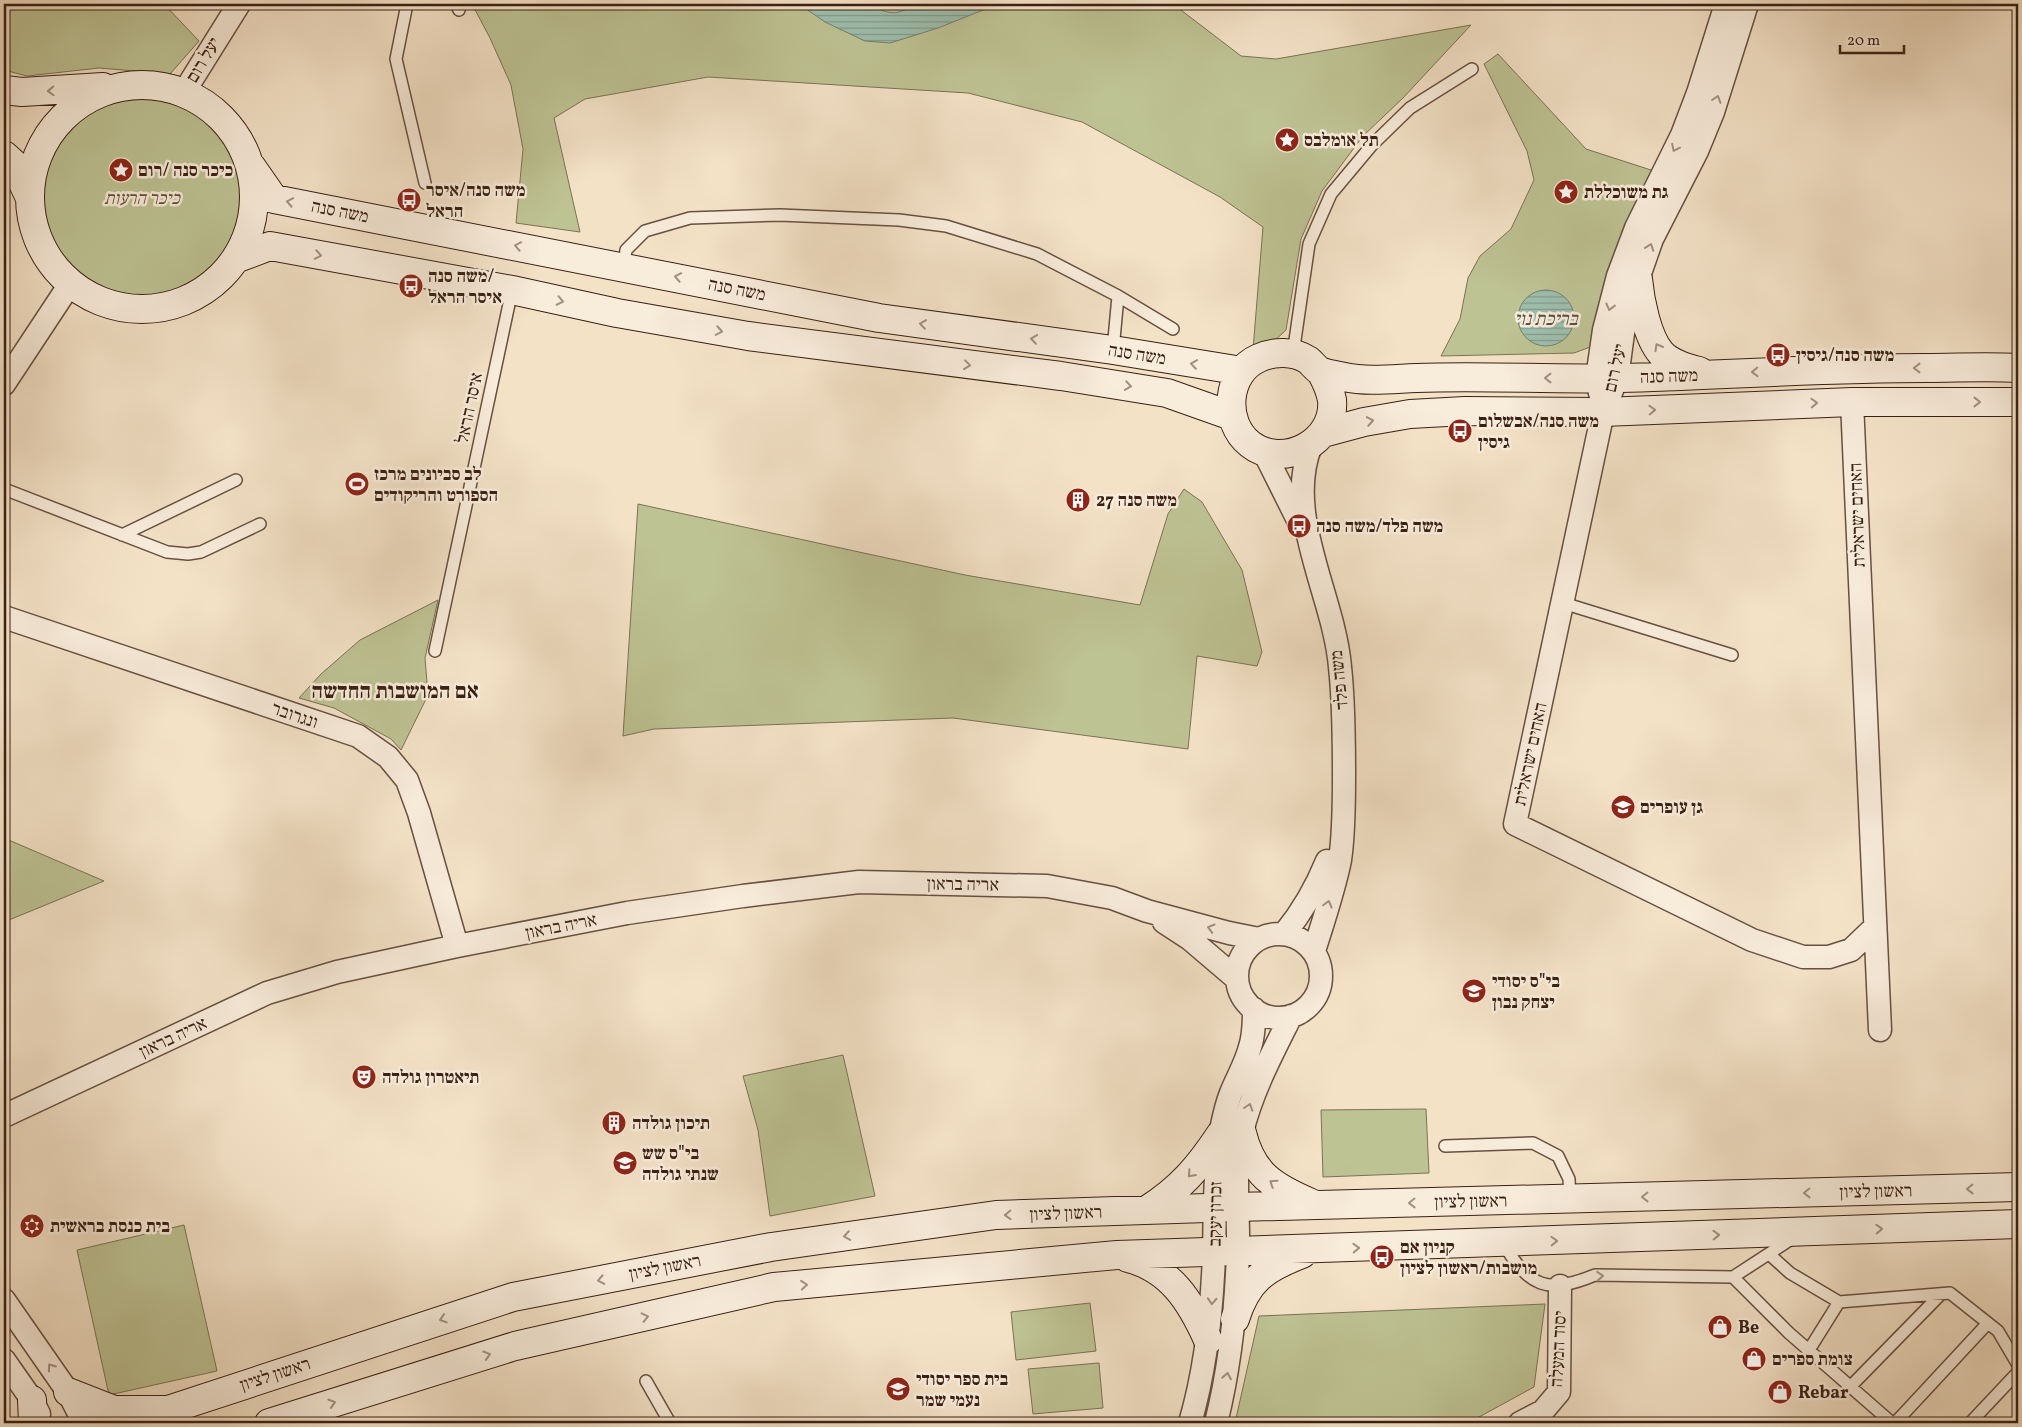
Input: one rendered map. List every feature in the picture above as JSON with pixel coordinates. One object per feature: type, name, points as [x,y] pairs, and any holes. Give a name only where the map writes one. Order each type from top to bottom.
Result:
[{"type":"street","name":"יעל רום","points":[[184,92],[239,4]]},
{"type":"street","name":"יעל רום","points":[[1603,412],[1607,378],[1604,330],[1618,276],[1636,228],[1682,135],[1698,93],[1726,4]]},
{"type":"street","name":"יעל רום","points":[[1607,378],[1652,239],[1697,151],[1713,112],[1747,4]]},
{"type":"street","points":[[4,90],[22,92],[117,86],[151,84],[184,92],[201,100],[223,118],[240,140],[251,166],[255,189],[254,212],[248,236],[238,258],[212,286],[178,304],[141,310],[103,303],[70,284],[48,259],[34,229],[29,196],[32,170],[41,146],[60,119],[86,98],[117,86]]},
{"type":"street","points":[[4,155],[14,164],[29,196]]},
{"type":"street","name":"משה סנה","points":[[251,166],[274,199],[624,266],[879,318],[1113,350],[1242,371]]},
{"type":"street","name":"משה סנה","points":[[238,258],[270,246],[512,290],[617,313],[748,336],[1061,376],[1167,393],[1232,416]]},
{"type":"street","points":[[1638,280],[1641,305],[1660,353],[1675,364],[1716,374]]},
{"type":"street","points":[[7,371],[70,284]]},
{"type":"street","points":[[1276,353],[1293,354],[1308,360],[1321,372],[1329,386],[1332,402],[1330,418],[1317,439],[1297,452],[1281,455],[1264,452],[1250,444],[1238,431],[1232,416],[1231,398],[1235,382],[1242,371],[1259,358],[1276,353]]},
{"type":"street","name":"משה סנה","points":[[1321,372],[1348,378],[1384,380],[1434,377],[1607,378],[1851,368],[2016,367]]},
{"type":"street","name":"משה סנה","points":[[1317,439],[1364,422],[1410,414],[1465,411],[1603,412],[1852,402],[2018,402]]},
{"type":"street","name":"האחים ישראלית","points":[[1852,402],[1880,1030]]},
{"type":"street","name":"האחים ישראלית","points":[[1603,412],[1515,824],[1752,940],[1803,957],[1829,957],[1851,950],[1874,928]]},
{"type":"street","name":"משה פלד","points":[[1314,951],[1340,860],[1344,810],[1344,737],[1340,665],[1328,602],[1312,552],[1304,506],[1302,481],[1305,460],[1317,439]]},
{"type":"street","name":"משה פלד","points":[[1264,452],[1312,552]]},
{"type":"street","name":"ונגרובר","points":[[4,617],[358,736],[388,757],[407,780],[419,812],[457,946]]},
{"type":"street","name":"משה פלד","points":[[1284,934],[1299,916],[1317,887],[1335,843],[1344,810]]},
{"type":"street","name":"אריה בראון","points":[[4,1116],[267,993],[337,972],[457,946],[627,913],[742,896],[859,882],[1047,886],[1112,898],[1229,933],[1259,939]]},
{"type":"street","name":"אריה בראון","points":[[1147,910],[1190,939],[1237,979]]},
{"type":"street","points":[[1278,933],[1284,934],[1292,935],[1305,942],[1314,951],[1321,970],[1319,990],[1313,1002],[1304,1011],[1291,1016],[1272,1017],[1254,1009],[1244,998],[1237,979],[1237,970],[1242,956],[1251,944],[1259,939],[1278,933]]},
{"type":"street","name":"זכרון יעקב","points":[[1216,1423],[1225,1388],[1235,1319],[1226,1252],[1225,1207],[1238,1160],[1231,1134],[1230,1095],[1250,1048],[1254,1025],[1254,1009]]},
{"type":"street","name":"זכרון יעקב","points":[[1231,1134],[1250,1105],[1265,1068],[1291,1016]]},
{"type":"street","points":[[1147,1210],[1168,1196],[1187,1179],[1231,1134],[1246,1149],[1254,1165],[1263,1175],[1288,1193],[1317,1205]]},
{"type":"street","name":"ראשון לציון","points":[[142,1423],[168,1410],[513,1297],[771,1247],[996,1215],[1225,1207],[2018,1187]]},
{"type":"street","points":[[269,1423],[515,1346],[774,1288],[1117,1255],[2018,1224]]},
{"type":"street","points":[[1235,1319],[1241,1301],[1250,1286],[1260,1277],[1285,1261],[1315,1249]]},
{"type":"street","name":"זכרון יעקב","points":[[1190,1423],[1198,1396],[1226,1252]]},
{"type":"street","points":[[1117,1255],[1143,1262],[1161,1272],[1188,1304],[1208,1340]]},
{"type":"street","name":"יסוד המעלה","points":[[1520,1423],[1543,1411],[1559,1392],[1560,1286]]},
{"type":"street","points":[[4,1300],[68,1392],[84,1423]]},
{"type":"street","points":[[4,1360],[36,1416]]},
{"type":"street","points":[[68,1392],[114,1410],[168,1410]]},
{"type":"lane","points":[[407,4],[396,59],[425,183]]},
{"type":"lane","points":[[1293,354],[1309,244],[1331,194],[1372,145],[1410,108],[1472,69]]},
{"type":"lane","points":[[624,266],[626,250],[645,231],[690,218],[780,215],[899,220],[946,226],[1037,254],[1118,296],[1173,329]]},
{"type":"lane","name":"איסר הראל","points":[[435,651],[512,290]]},
{"type":"lane","points":[[1113,350],[1118,296]]},
{"type":"lane","points":[[122,535],[236,480]]},
{"type":"lane","points":[[4,489],[167,552],[188,554],[201,552],[260,524]]},
{"type":"lane","points":[[1563,603],[1732,655]]},
{"type":"lane","points":[[1445,1146],[1533,1142],[1558,1156],[1569,1179],[1570,1199]]},
{"type":"lane","points":[[1503,1242],[1516,1264],[1528,1277],[1544,1284],[1560,1286],[1577,1283],[1595,1275],[1733,1277],[1802,1232]]},
{"type":"lane","points":[[1769,1254],[1790,1273],[1839,1302],[1950,1293],[1998,1331],[2018,1365]]},
{"type":"lane","points":[[1733,1277],[1808,1350],[1894,1423],[1988,1323]]},
{"type":"lane","points":[[1850,1387],[1941,1294]]},
{"type":"lane","points":[[1808,1350],[1839,1302]]},
{"type":"lane","points":[[1970,1423],[2018,1372]]},
{"type":"lane","points":[[646,1381],[670,1423]]},
{"type":"green space","points":[[4,4],[164,4],[199,41],[170,74],[99,68],[27,76],[4,70]]},
{"type":"green space","points":[[472,4],[1173,4],[1241,56],[1276,59],[1471,25],[1403,98],[1363,136],[1322,191],[1301,239],[1286,330],[1252,362],[1263,227],[1220,197],[1082,122],[968,93],[708,77],[585,99],[554,118],[580,232],[516,223],[523,149],[511,85]]},
{"type":"green space","points":[[1498,54],[1586,149],[1654,171],[1593,346],[1574,353],[1441,356],[1460,319],[1468,278],[1480,256],[1511,229],[1534,180],[1527,151],[1484,64]]},
{"type":"green space","name":"כיכר הרעות","points":[[132,98],[152,98],[180,105],[205,120],[219,134],[234,159],[241,187],[241,207],[234,235],[219,260],[205,274],[180,289],[171,292],[152,296],[132,296],[104,289],[79,274],[65,260],[50,235],[47,226],[43,207],[43,187],[50,159],[65,134],[79,120],[104,105],[113,102]]},
{"type":"green space","points":[[1184,489],[1202,502],[1242,570],[1262,652],[1257,666],[1197,656],[1188,749],[953,718],[654,729],[623,736],[638,504],[965,575],[1140,605],[1168,514]]},
{"type":"green space","points":[[438,600],[425,658],[428,695],[401,750],[391,739],[334,708],[299,698],[321,674],[360,640]]},
{"type":"green space","points":[[4,838],[104,881],[4,922]]},
{"type":"green space","points":[[843,1055],[875,1196],[770,1216],[758,1130],[743,1076]]},
{"type":"green space","points":[[1426,1109],[1429,1173],[1323,1177],[1321,1110]]},
{"type":"green space","points":[[184,1225],[217,1371],[109,1395],[77,1250]]},
{"type":"green space","points":[[1090,1303],[1096,1351],[1016,1360],[1011,1312]]},
{"type":"green space","points":[[1545,1304],[1534,1387],[1468,1423],[1235,1423],[1259,1316]]},
{"type":"green space","points":[[1099,1363],[1103,1408],[1033,1414],[1028,1369]]},
{"type":"water","points":[[799,4],[873,4],[877,8],[893,13],[903,11],[913,4],[991,4],[988,8],[938,28],[890,43],[865,41],[825,22]]},
{"type":"water","name":"בריכת נוי","points":[[1540,290],[1552,290],[1562,294],[1570,302],[1574,318],[1570,334],[1562,342],[1552,346],[1540,346],[1530,342],[1522,334],[1518,324],[1518,312],[1522,302],[1530,294]]},
{"type":"place","name":"תל אומלבס","points":[[1287,140]]},
{"type":"place","name":"כיכר סנה /רום","points":[[121,170]]},
{"type":"place","name":"גת משוכללת","points":[[1566,192]]},
{"type":"place","name":"משה סנה/איסר הראל","points":[[409,200]]},
{"type":"place","name":"משה סנה/ איסר הראל","points":[[411,286]]},
{"type":"place","name":"משה סנה/גיסין","points":[[1778,355]]},
{"type":"place","name":"משה סנה/אבשלום גיסין","points":[[1460,431]]},
{"type":"place","name":"לב סביונים מרכז הספורט והריקודים","points":[[357,484]]},
{"type":"place","name":"משה סנה 27","points":[[1078,500]]},
{"type":"place","name":"משה פלד/משה סנה","points":[[1299,526]]},
{"type":"place","name":"גן עופרים","points":[[1623,807]]},
{"type":"place","name":"בי\"ס יסודי יצחק נבון","points":[[1474,991]]},
{"type":"place","name":"תיאטרון גולדה","points":[[364,1077]]},
{"type":"place","name":"תיכון גולדה","points":[[614,1123]]},
{"type":"place","name":"בי\"ס שש שנתי גולדה","points":[[625,1163]]},
{"type":"place","name":"בית כנסת בראשית","points":[[32,1226]]},
{"type":"place","name":"קניון אם מושבות/ראשון לציון","points":[[1382,1257]]},
{"type":"place","name":"Be","points":[[1720,1327]]},
{"type":"place","name":"צומת ספרים","points":[[1754,1359]]},
{"type":"place","name":"בית ספר יסודי נעמי שמר","points":[[898,1389]]},
{"type":"place","name":"Rebar","points":[[1780,1392]]},
{"type":"district","name":"אם המושבות החדשה","points":[[395,690]]}]
